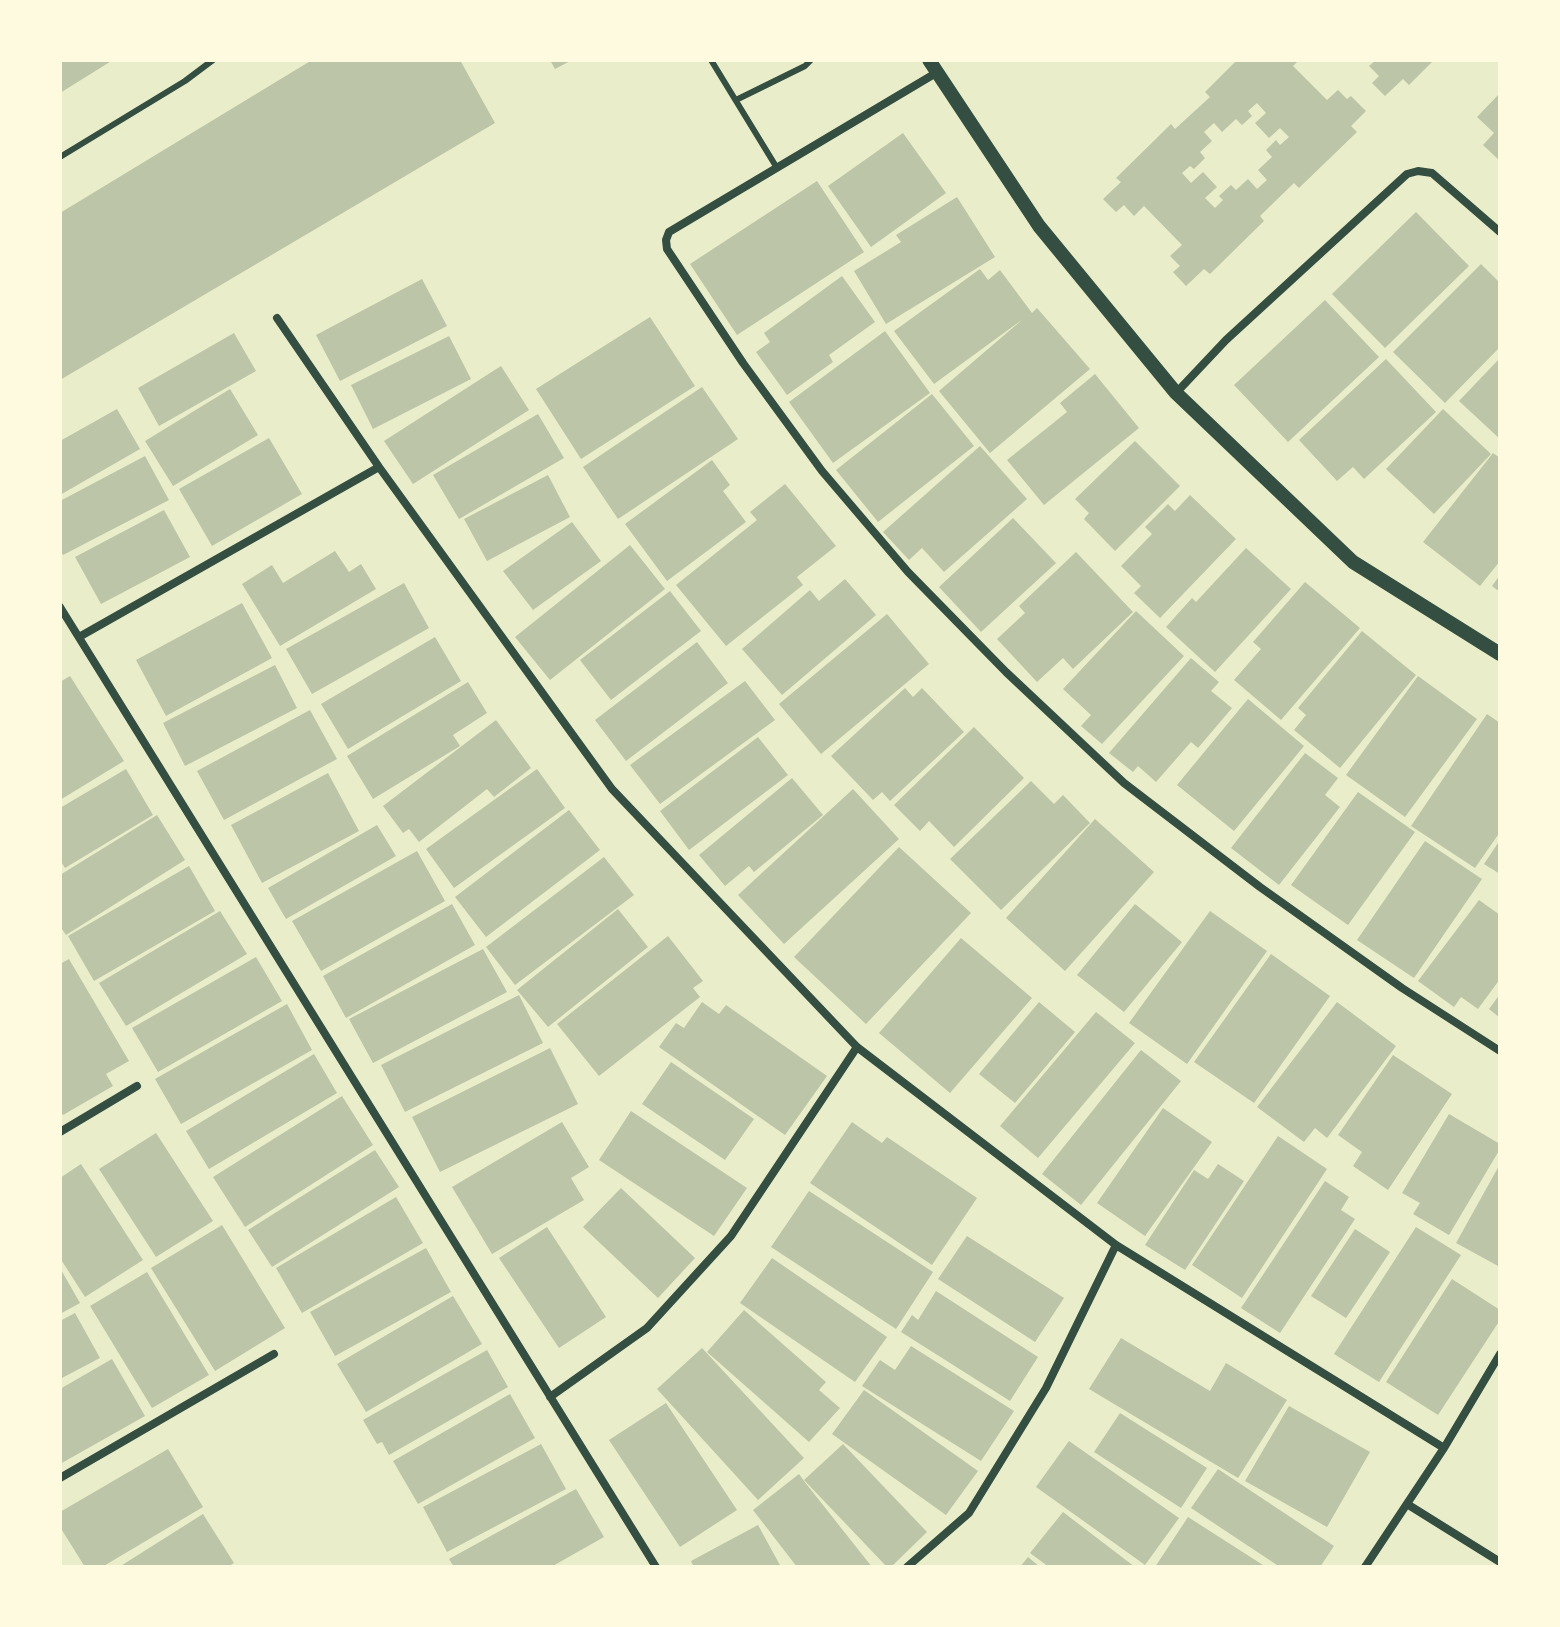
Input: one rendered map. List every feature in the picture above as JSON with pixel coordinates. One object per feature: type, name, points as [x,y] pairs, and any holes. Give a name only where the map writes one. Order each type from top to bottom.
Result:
[{"type":"street","points":[[1500,654],[1353,562],[1176,393],[1039,226],[933,66],[777,168],[669,232],[667,249],[743,363],[822,471],[908,572],[1006,672],[1124,783],[1273,896],[1402,988],[1500,1051]]},
{"type":"street","points":[[1176,393],[1226,340],[1407,174],[1418,171],[1432,173],[1500,232]]},
{"type":"street","points":[[277,318],[379,467],[612,789],[857,1047],[1116,1245],[1444,1448]]},
{"type":"street","points":[[79,637],[379,467]]},
{"type":"street","points":[[60,607],[656,1567]]},
{"type":"street","points":[[550,1397],[647,1328],[731,1236],[857,1047]]},
{"type":"street","points":[[60,1132],[137,1086]]},
{"type":"street","points":[[907,1567],[969,1513],[1046,1388],[1116,1245]]},
{"type":"street","points":[[60,1478],[274,1354]]},
{"type":"street","points":[[1365,1567],[1444,1448],[1500,1354]]},
{"type":"street","points":[[1407,1504],[1500,1562]]},
{"type":"lane","points":[[60,157],[185,81],[213,60]]},
{"type":"lane","points":[[711,60],[777,168]]},
{"type":"lane","points":[[736,100],[805,66],[811,60]]},
{"type":"building","points":[[60,60],[113,60],[60,93]]},
{"type":"building","points":[[312,60],[460,60],[495,123],[60,380],[60,213]]},
{"type":"building","points":[[550,60],[572,60],[555,69]]},
{"type":"building","points":[[1237,60],[1299,60],[1293,66],[1327,100],[1338,90],[1347,99],[1351,96],[1366,111],[1351,126],[1357,132],[1299,188],[1294,183],[1260,216],[1264,221],[1210,274],[1204,269],[1186,286],[1173,272],[1180,266],[1170,256],[1182,245],[1144,206],[1134,216],[1124,205],[1116,212],[1103,199],[1121,182],[1116,178],[1171,124],[1175,129],[1210,97],[1205,92]],"holes":[[[1257,103],[1266,113],[1255,123],[1269,138],[1280,128],[1289,137],[1280,145],[1276,140],[1266,150],[1272,157],[1258,170],[1267,180],[1257,189],[1248,179],[1236,190],[1231,185],[1219,196],[1223,200],[1215,208],[1205,198],[1217,187],[1203,172],[1191,183],[1182,173],[1190,166],[1194,169],[1205,158],[1200,152],[1212,141],[1204,132],[1214,123],[1222,132],[1236,119],[1242,125],[1252,116],[1248,111]]]},
{"type":"building","points":[[1376,60],[1434,60],[1409,85],[1403,79],[1385,96],[1372,83],[1379,76],[1369,66]]},
{"type":"building","points":[[1500,93],[1500,161],[1483,145],[1494,133],[1477,117]]},
{"type":"building","points":[[903,133],[946,193],[871,247],[828,186]]},
{"type":"building","points":[[817,181],[864,252],[737,335],[690,264]]},
{"type":"building","points":[[957,197],[995,257],[886,324],[854,271],[901,242],[896,235]]},
{"type":"building","points":[[1416,212],[1469,266],[1385,348],[1332,294]]},
{"type":"building","points":[[1481,264],[1500,283],[1500,347],[1445,403],[1393,352]]},
{"type":"building","points":[[980,269],[988,280],[1000,270],[1032,313],[1037,308],[1090,369],[990,453],[939,391],[1023,319],[934,384],[894,331]]},
{"type":"building","points":[[842,276],[875,322],[829,355],[833,362],[787,395],[756,352],[770,342],[764,333]]},
{"type":"building","points":[[422,279],[447,326],[340,381],[316,335]]},
{"type":"building","points":[[1325,300],[1379,357],[1288,442],[1234,385]]},
{"type":"building","points":[[650,317],[695,386],[581,459],[536,389]]},
{"type":"building","points":[[885,331],[930,393],[833,463],[789,402]]},
{"type":"building","points":[[234,333],[256,371],[159,426],[138,388]]},
{"type":"building","points":[[449,336],[471,379],[373,429],[351,385]]},
{"type":"building","points":[[1500,358],[1500,439],[1459,401]]},
{"type":"building","points":[[1386,359],[1436,412],[1364,479],[1353,467],[1337,481],[1299,440]]},
{"type":"building","points":[[501,366],[529,410],[413,484],[384,441]]},
{"type":"building","points":[[1095,374],[1139,428],[1044,505],[1007,460],[1067,412],[1060,403]]},
{"type":"building","points":[[702,387],[738,439],[618,519],[583,467]]},
{"type":"building","points":[[230,389],[258,435],[173,486],[145,441]]},
{"type":"building","points":[[932,394],[974,446],[878,522],[836,470]]},
{"type":"building","points":[[117,409],[140,449],[60,495],[60,441]]},
{"type":"building","points":[[1443,409],[1491,454],[1434,514],[1386,469]]},
{"type":"building","points":[[538,414],[564,458],[459,519],[433,475]]},
{"type":"building","points":[[269,438],[302,494],[212,546],[179,489]]},
{"type":"building","points":[[1135,441],[1180,486],[1115,551],[1084,519],[1089,513],[1075,499]]},
{"type":"building","points":[[980,446],[1027,499],[944,572],[922,548],[909,560],[883,532]]},
{"type":"building","points":[[1493,453],[1500,458],[1500,561],[1480,586],[1423,542]]},
{"type":"building","points":[[145,456],[169,500],[63,555],[60,549],[60,501]]},
{"type":"building","points":[[712,460],[730,485],[723,491],[746,522],[667,581],[625,524]]},
{"type":"building","points":[[548,475],[570,517],[487,561],[464,519]]},
{"type":"building","points":[[785,484],[836,546],[797,577],[803,585],[726,646],[676,585],[757,520],[750,512]]},
{"type":"building","points":[[1190,495],[1236,539],[1160,618],[1134,593],[1141,586],[1121,566],[1152,534],[1145,527],[1168,504],[1175,511]]},
{"type":"building","points":[[164,510],[190,557],[101,604],[75,557]]},
{"type":"building","points":[[1013,518],[1056,563],[981,632],[939,587]]},
{"type":"building","points":[[572,522],[601,561],[533,610],[503,571]]},
{"type":"building","points":[[630,545],[665,589],[550,680],[515,637]]},
{"type":"building","points":[[1246,548],[1291,589],[1215,672],[1166,627],[1192,598],[1196,602]]},
{"type":"building","points":[[335,551],[349,572],[361,564],[376,589],[280,646],[242,584],[272,565],[283,583]]},
{"type":"building","points":[[1076,552],[1133,612],[1073,669],[1063,658],[1037,682],[997,639],[1025,613],[1019,606]]},
{"type":"building","points":[[1500,575],[1500,592],[1492,586]]},
{"type":"building","points":[[845,579],[876,615],[782,695],[742,649],[810,590],[819,601]]},
{"type":"building","points":[[1305,582],[1360,628],[1281,720],[1234,680],[1261,649],[1253,642]]},
{"type":"building","points":[[404,583],[429,628],[312,694],[286,649]]},
{"type":"building","points":[[670,591],[701,631],[611,700],[580,660]]},
{"type":"building","points":[[242,603],[272,658],[166,716],[136,660]]},
{"type":"building","points":[[1136,611],[1184,656],[1102,744],[1081,726],[1091,715],[1063,689]]},
{"type":"building","points":[[887,614],[929,664],[821,754],[779,704]]},
{"type":"building","points":[[1362,631],[1416,675],[1340,768],[1294,730],[1306,715],[1298,708]]},
{"type":"building","points":[[435,637],[461,681],[348,749],[321,704]]},
{"type":"building","points":[[697,642],[728,683],[626,761],[595,720]]},
{"type":"building","points":[[1191,658],[1219,682],[1211,691],[1232,708],[1198,748],[1191,742],[1156,782],[1138,766],[1133,772],[1109,753]]},
{"type":"building","points":[[275,665],[297,708],[185,766],[163,723]]},
{"type":"building","points":[[70,676],[124,761],[60,800],[60,682]]},
{"type":"building","points":[[1418,676],[1477,719],[1405,817],[1346,775]]},
{"type":"building","points":[[745,681],[775,720],[660,804],[630,765]]},
{"type":"building","points":[[468,682],[487,713],[453,735],[460,746],[373,799],[347,756]]},
{"type":"building","points":[[905,688],[913,697],[922,688],[964,732],[890,801],[882,792],[873,800],[831,756]]},
{"type":"building","points":[[1248,699],[1304,746],[1234,831],[1177,785]]},
{"type":"building","points":[[310,710],[337,759],[224,820],[197,771]]},
{"type":"building","points":[[1487,714],[1500,723],[1500,832],[1475,868],[1411,826]]},
{"type":"building","points":[[496,720],[531,768],[494,797],[487,789],[419,842],[409,829],[403,833],[383,806]]},
{"type":"building","points":[[974,727],[1024,778],[954,847],[929,821],[920,831],[894,805]]},
{"type":"building","points":[[758,737],[788,775],[689,850],[660,811]]},
{"type":"building","points":[[1305,753],[1338,778],[1325,795],[1340,807],[1279,885],[1231,848]]},
{"type":"building","points":[[126,769],[153,815],[65,868],[60,860],[60,808]]},
{"type":"building","points":[[537,769],[565,808],[454,888],[426,849]]},
{"type":"building","points":[[328,773],[359,831],[262,883],[231,825]]},
{"type":"building","points":[[792,778],[823,815],[754,872],[749,866],[725,886],[699,855]]},
{"type":"building","points":[[1031,781],[1054,804],[1063,795],[1090,823],[1001,910],[950,859]]},
{"type":"building","points":[[853,789],[899,839],[784,944],[738,895]]},
{"type":"building","points":[[1358,792],[1415,832],[1348,925],[1291,885]]},
{"type":"building","points":[[569,810],[600,850],[486,937],[455,897]]},
{"type":"building","points":[[157,815],[185,860],[66,935],[60,926],[60,875]]},
{"type":"building","points":[[1095,819],[1154,872],[1065,971],[1006,918]]},
{"type":"building","points":[[377,825],[396,856],[286,919],[268,888]]},
{"type":"building","points":[[1500,840],[1500,874],[1484,864]]},
{"type":"building","points":[[1425,841],[1482,879],[1414,978],[1357,940]]},
{"type":"building","points":[[899,847],[971,913],[866,1024],[794,957]]},
{"type":"building","points":[[417,851],[445,901],[321,971],[292,921]]},
{"type":"building","points":[[604,857],[634,895],[515,985],[486,947]]},
{"type":"building","points":[[189,866],[215,911],[94,981],[68,936]]},
{"type":"building","points":[[1479,900],[1500,915],[1500,979],[1478,1009],[1461,997],[1454,1007],[1418,981]]},
{"type":"building","points":[[452,904],[475,945],[346,1018],[323,976]]},
{"type":"building","points":[[1135,904],[1182,942],[1124,1012],[1077,975]]},
{"type":"building","points":[[618,909],[648,947],[548,1027],[517,990]]},
{"type":"building","points":[[220,911],[247,954],[126,1026],[99,983]]},
{"type":"building","points":[[1210,911],[1267,951],[1187,1064],[1129,1023]]},
{"type":"building","points":[[668,936],[703,981],[693,988],[700,997],[599,1076],[557,1024]]},
{"type":"building","points":[[961,938],[1032,998],[950,1093],[879,1033]]},
{"type":"building","points":[[483,949],[507,992],[373,1063],[349,1019]]},
{"type":"building","points":[[1271,954],[1330,996],[1254,1103],[1194,1062]]},
{"type":"building","points":[[256,957],[282,1001],[158,1072],[132,1028]]},
{"type":"building","points":[[69,959],[129,1061],[106,1074],[113,1086],[63,1115],[60,1111],[60,964]]},
{"type":"building","points":[[1500,994],[1500,1018],[1489,1009]]},
{"type":"building","points":[[519,995],[543,1043],[405,1112],[381,1065]]},
{"type":"building","points":[[702,1002],[719,1014],[726,1005],[827,1076],[785,1135],[659,1047],[676,1023],[684,1028]]},
{"type":"building","points":[[1039,1002],[1075,1032],[1015,1103],[979,1074]]},
{"type":"building","points":[[1337,1002],[1396,1046],[1327,1138],[1315,1128],[1304,1142],[1257,1107]]},
{"type":"building","points":[[287,1004],[312,1050],[181,1124],[155,1079]]},
{"type":"building","points":[[1096,1012],[1135,1043],[1038,1158],[1000,1126]]},
{"type":"building","points":[[550,1048],[578,1104],[440,1172],[412,1117]]},
{"type":"building","points":[[1141,1050],[1181,1081],[1081,1205],[1042,1174]]},
{"type":"building","points":[[314,1054],[337,1093],[209,1169],[186,1131]]},
{"type":"building","points":[[1393,1055],[1452,1094],[1388,1190],[1353,1166],[1362,1152],[1338,1135]]},
{"type":"building","points":[[671,1062],[754,1119],[725,1160],[642,1104]]},
{"type":"building","points":[[342,1096],[373,1145],[245,1227],[213,1177]]},
{"type":"building","points":[[1163,1108],[1212,1142],[1145,1236],[1097,1203]]},
{"type":"building","points":[[631,1111],[747,1188],[714,1236],[599,1160]]},
{"type":"building","points":[[1449,1114],[1500,1144],[1500,1149],[1449,1235],[1413,1214],[1420,1203],[1402,1193]]},
{"type":"building","points":[[562,1122],[589,1167],[571,1178],[584,1200],[492,1254],[452,1187]]},
{"type":"building","points":[[852,1122],[882,1143],[887,1137],[977,1198],[932,1265],[810,1183]]},
{"type":"building","points":[[156,1133],[213,1221],[156,1257],[99,1169]]},
{"type":"building","points":[[1278,1136],[1327,1169],[1242,1298],[1192,1265]]},
{"type":"building","points":[[375,1150],[399,1187],[272,1267],[248,1230]]},
{"type":"building","points":[[81,1164],[143,1260],[85,1297],[60,1258],[60,1178]]},
{"type":"building","points":[[1218,1164],[1244,1181],[1185,1270],[1145,1245],[1194,1170],[1208,1179]]},
{"type":"building","points":[[1500,1164],[1500,1267],[1456,1243]]},
{"type":"building","points":[[1325,1181],[1349,1197],[1341,1210],[1355,1219],[1280,1333],[1241,1308]]},
{"type":"building","points":[[621,1188],[695,1258],[658,1298],[583,1227]]},
{"type":"building","points":[[809,1191],[933,1272],[896,1329],[771,1247]]},
{"type":"building","points":[[396,1197],[423,1243],[302,1313],[276,1268]]},
{"type":"building","points":[[222,1225],[285,1328],[215,1371],[151,1268]]},
{"type":"building","points":[[547,1227],[606,1317],[559,1348],[499,1258]]},
{"type":"building","points":[[1416,1227],[1461,1255],[1379,1382],[1334,1354]]},
{"type":"building","points":[[1355,1229],[1390,1252],[1346,1318],[1311,1296]]},
{"type":"building","points":[[967,1236],[1064,1298],[1035,1342],[938,1279]]},
{"type":"building","points":[[426,1248],[451,1292],[335,1356],[310,1312]]},
{"type":"building","points":[[772,1258],[887,1337],[855,1382],[740,1303]]},
{"type":"building","points":[[60,1268],[80,1303],[60,1314]]},
{"type":"building","points":[[147,1272],[209,1375],[152,1408],[90,1306]]},
{"type":"building","points":[[1452,1279],[1500,1310],[1500,1320],[1438,1415],[1386,1382]]},
{"type":"building","points":[[936,1291],[1038,1357],[1010,1401],[901,1332],[912,1315],[918,1320]]},
{"type":"building","points":[[453,1296],[482,1344],[366,1412],[337,1364]]},
{"type":"building","points":[[744,1310],[826,1382],[819,1390],[840,1408],[809,1442],[707,1352]]},
{"type":"building","points":[[75,1313],[100,1358],[60,1379],[60,1321]]},
{"type":"building","points":[[1121,1338],[1210,1391],[1226,1363],[1287,1400],[1238,1478],[1089,1389]]},
{"type":"building","points":[[911,1346],[1014,1411],[981,1461],[862,1386],[880,1360],[895,1370]]},
{"type":"building","points":[[702,1348],[804,1458],[758,1500],[657,1389]]},
{"type":"building","points":[[487,1350],[508,1387],[389,1455],[382,1442],[377,1444],[363,1420]]},
{"type":"building","points":[[112,1359],[145,1416],[60,1464],[60,1389]]},
{"type":"building","points":[[864,1390],[978,1471],[946,1515],[832,1434]]},
{"type":"building","points":[[510,1394],[535,1438],[418,1504],[393,1461]]},
{"type":"building","points":[[666,1403],[737,1510],[680,1547],[609,1440]]},
{"type":"building","points":[[1289,1406],[1370,1452],[1327,1527],[1245,1481]]},
{"type":"building","points":[[1120,1413],[1207,1468],[1181,1508],[1094,1452]]},
{"type":"building","points":[[1069,1441],[1179,1518],[1145,1565],[1036,1487]]},
{"type":"building","points":[[541,1444],[566,1489],[447,1552],[423,1507]]},
{"type":"building","points":[[843,1444],[927,1532],[891,1567],[887,1567],[804,1480]]},
{"type":"building","points":[[168,1449],[203,1507],[102,1567],[85,1567],[60,1527],[60,1512]]},
{"type":"building","points":[[1218,1469],[1334,1546],[1320,1567],[1280,1567],[1191,1508]]},
{"type":"building","points":[[799,1474],[872,1567],[797,1567],[753,1510]]},
{"type":"building","points":[[576,1489],[604,1537],[551,1567],[454,1567],[449,1559]]},
{"type":"building","points":[[1063,1512],[1135,1567],[1049,1567],[1030,1553]]},
{"type":"building","points":[[203,1514],[234,1563],[227,1567],[119,1567]]},
{"type":"building","points":[[1188,1517],[1266,1567],[1155,1567]]},
{"type":"building","points":[[758,1525],[781,1567],[694,1567],[691,1561]]},
{"type":"building","points":[[1028,1557],[1040,1567],[1020,1567]]}]
